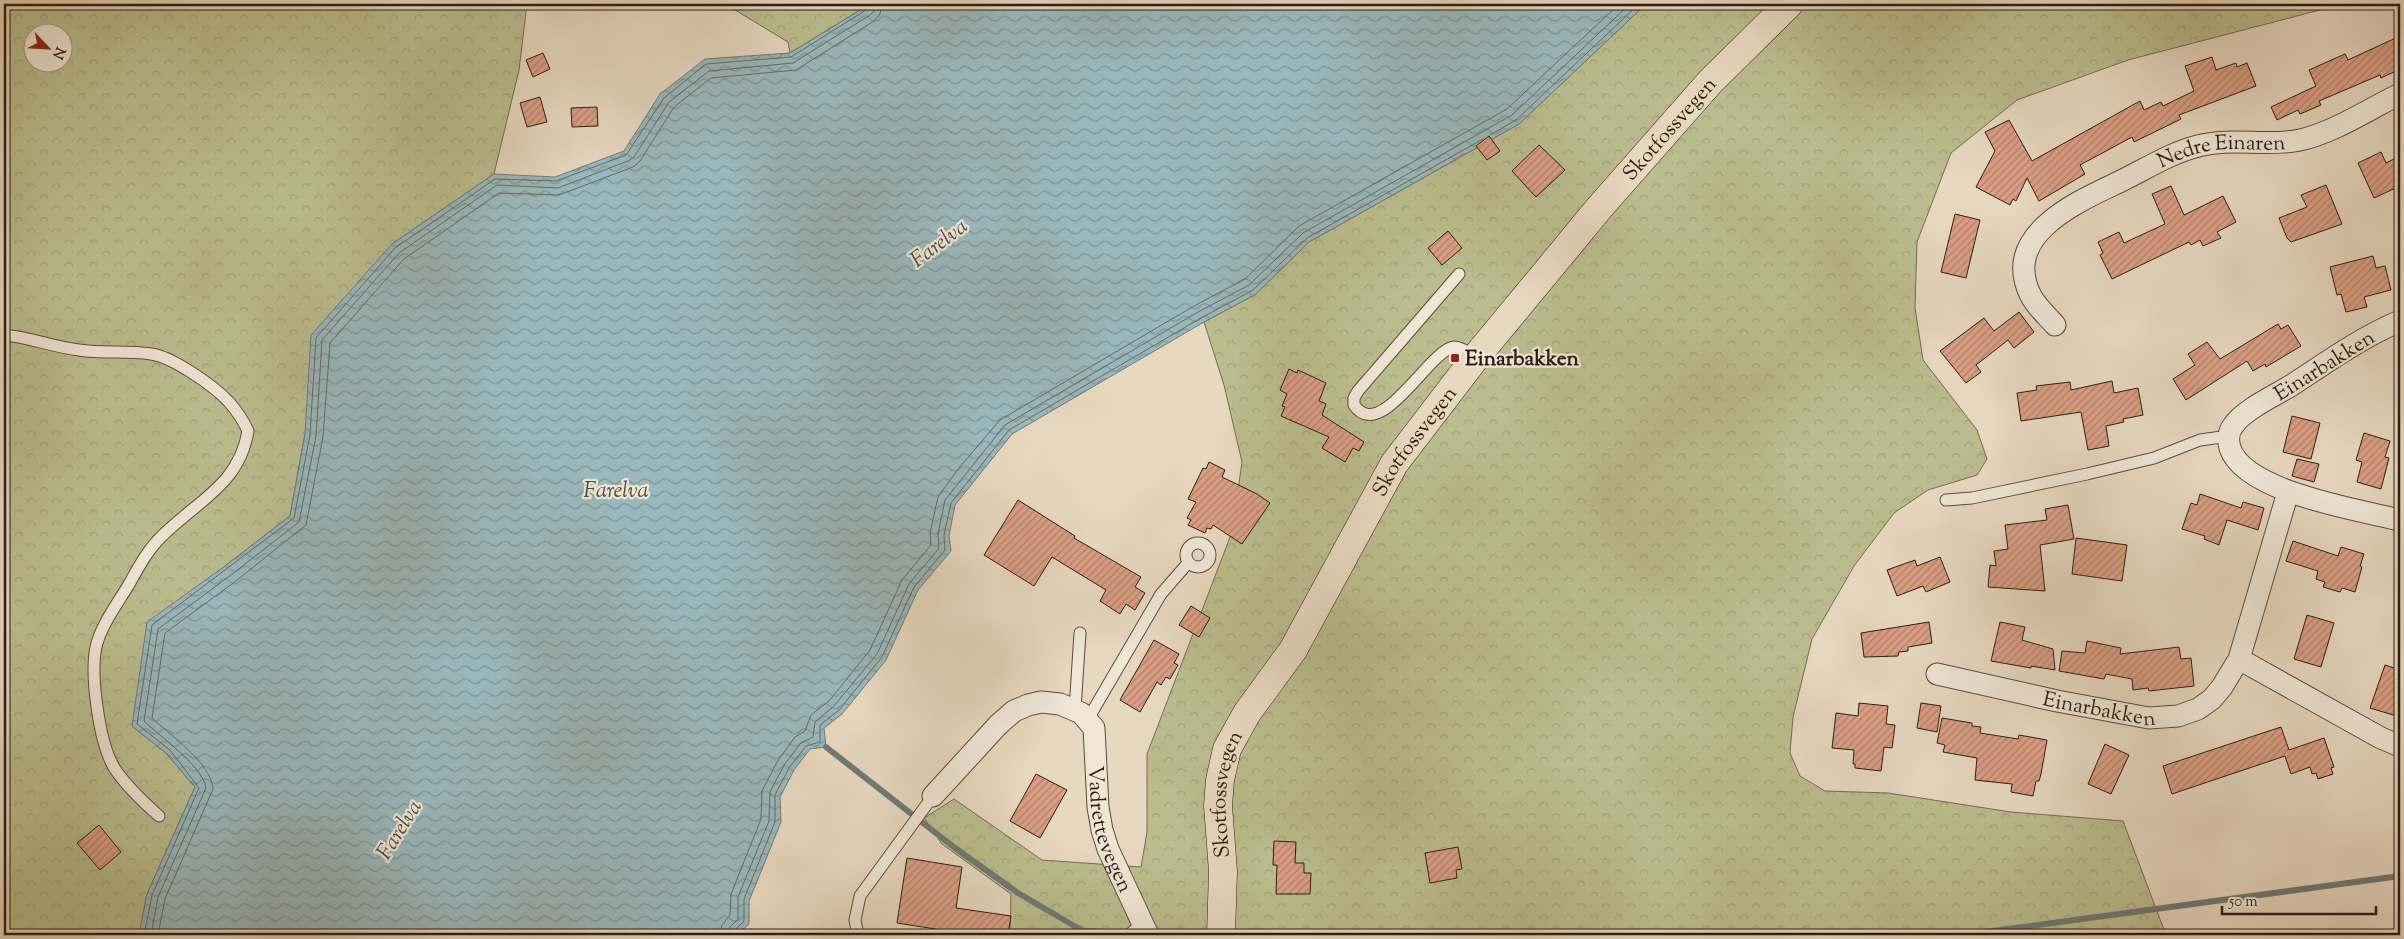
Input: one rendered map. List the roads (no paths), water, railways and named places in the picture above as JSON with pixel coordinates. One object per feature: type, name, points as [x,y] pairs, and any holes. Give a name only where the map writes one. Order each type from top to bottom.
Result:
[{"type":"main road","name":"Skotfossvegen","points":[[1221,935],[1223,871],[1218,806],[1221,772],[1227,749],[1247,714],[1292,650],[1394,464],[1476,357],[1600,206],[1710,82],[1789,4]]},
{"type":"street","name":"Nedre Einaren","points":[[2055,325],[2031,296],[2025,272],[2025,258],[2030,245],[2037,232],[2048,220],[2099,192],[2183,151],[2215,142],[2281,142],[2302,140],[2329,129],[2400,94]]},
{"type":"street","name":"Einarbakken","points":[[2229,436],[2233,425],[2256,407],[2366,338],[2400,321]]},
{"type":"street","points":[[2229,436],[2231,450],[2244,467],[2266,482],[2288,492],[2400,520]]},
{"type":"street","name":"Einarbakken","points":[[1937,674],[2104,711],[2161,718],[2178,716],[2198,708],[2212,699],[2231,675],[2239,659],[2288,492]]},
{"type":"street","points":[[2239,659],[2381,738],[2400,746]]},
{"type":"street","points":[[933,796],[998,725],[1028,704],[1042,702],[1060,704],[1082,714]]},
{"type":"street","name":"Vadrettevegen","points":[[1082,714],[1094,728],[1098,807],[1102,830],[1140,931]]},
{"type":"lane","points":[[1459,274],[1358,391],[1354,398],[1354,405],[1364,414],[1373,415],[1380,412],[1399,398],[1449,349],[1461,348],[1476,357]]},
{"type":"lane","points":[[4,335],[18,336],[69,349],[154,354],[166,359],[228,401],[248,431],[245,449],[232,471],[210,496],[161,537],[109,616],[97,642],[94,660],[99,722],[114,767],[132,792],[159,816]]},
{"type":"lane","points":[[1946,500],[1972,498],[2087,474],[2154,458],[2200,440],[2229,436]]},
{"type":"lane","points":[[1082,714],[1132,643],[1161,594],[1188,563]]},
{"type":"lane","name":"Vadrettevegen","points":[[1080,632],[1082,714]]},
{"type":"lane","points":[[858,935],[855,920],[860,896],[933,796]]},
{"type":"water","name":"Farelva","points":[[870,4],[1646,4],[1519,124],[1309,242],[1256,294],[1204,322],[1012,434],[955,505],[949,536],[951,551],[918,590],[886,660],[842,714],[824,728],[826,747],[810,749],[794,770],[780,797],[781,822],[749,901],[749,924],[737,935],[139,935],[147,894],[195,787],[166,753],[132,726],[147,622],[290,516],[305,434],[311,335],[392,244],[494,174],[555,177],[624,151],[660,94],[705,59],[790,53]]},
{"type":"waterway","points":[[826,747],[955,848],[1018,893],[1083,931],[1129,933]]},
{"type":"waterway","points":[[1963,935],[2400,876]]},
{"type":"place","name":"Einarbakken","points":[[1455,358]]}]
